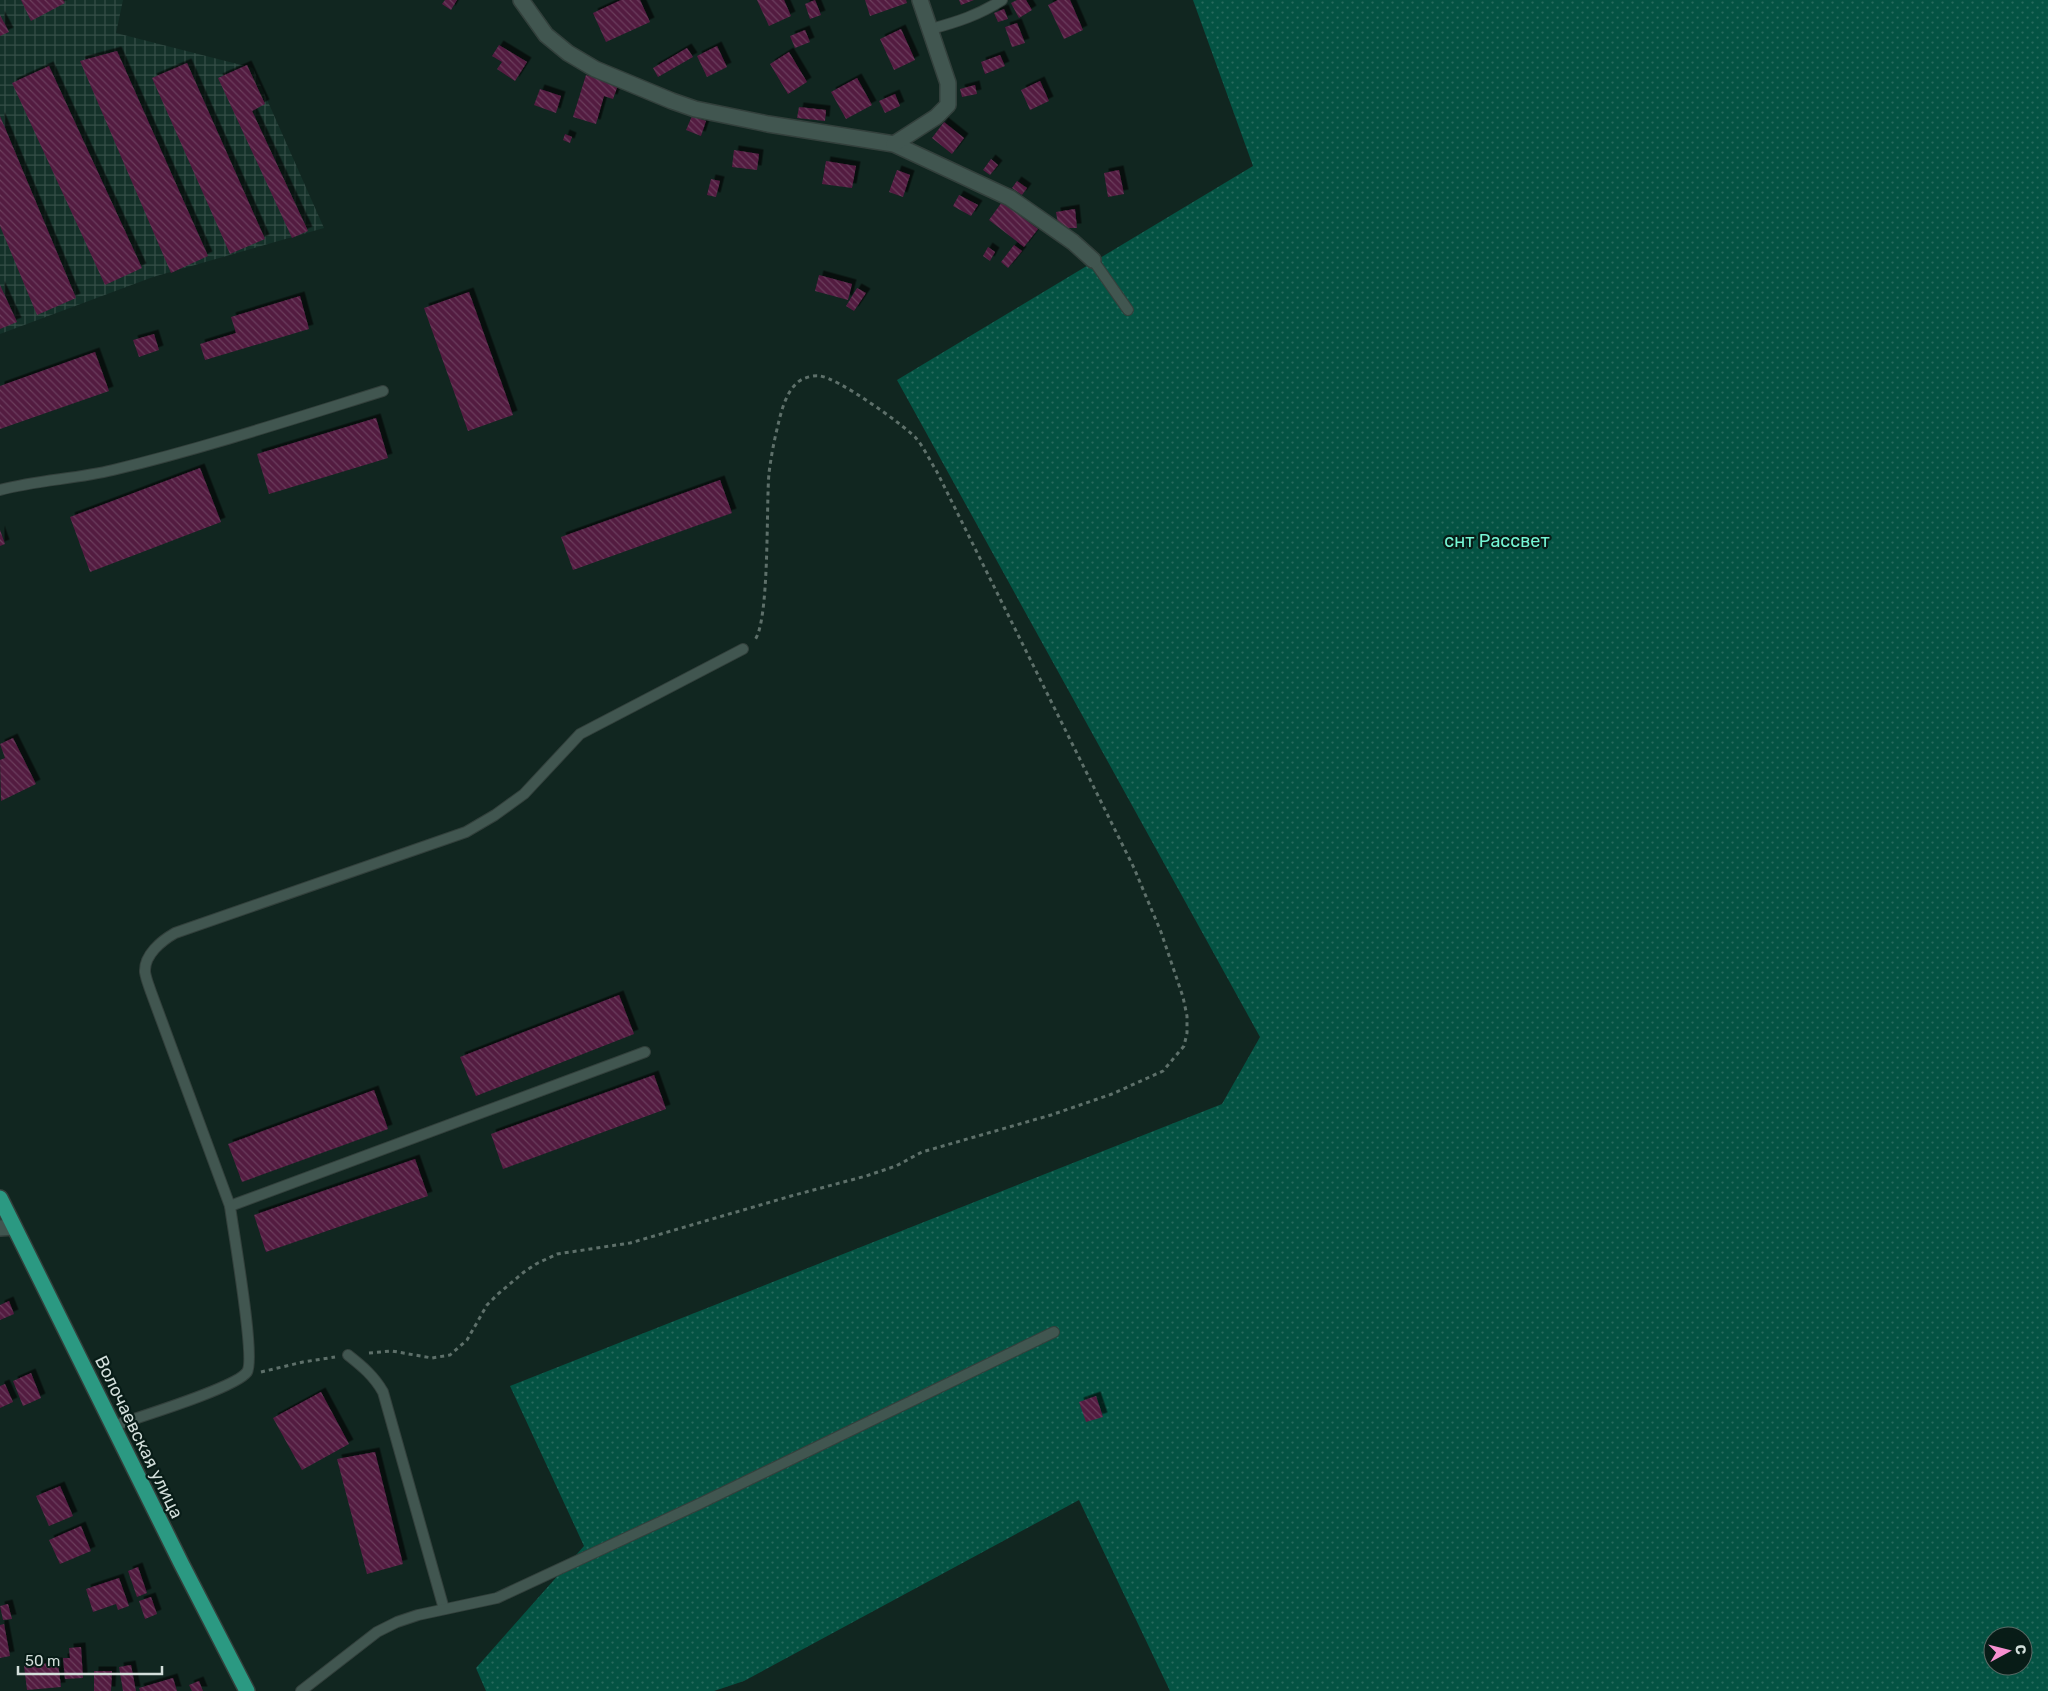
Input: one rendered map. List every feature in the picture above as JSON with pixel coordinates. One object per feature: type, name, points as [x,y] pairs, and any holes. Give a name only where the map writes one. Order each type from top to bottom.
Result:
[{"type":"main road","name":"Волочаевская улица","points":[[0,1198],[7,1227],[113,1426],[247,1691]]},
{"type":"street","points":[[521,0],[546,35],[568,54],[595,69],[672,101],[720,115],[894,144],[1010,198],[1073,242],[1093,260]]},
{"type":"street","points":[[894,144],[936,117],[948,105],[948,83],[920,0]]},
{"type":"lane","points":[[930,29],[961,21],[978,14],[1002,0]]},
{"type":"lane","points":[[1093,260],[1128,310]]},
{"type":"lane","points":[[0,490],[110,471],[173,455],[229,440],[383,391]]},
{"type":"lane","points":[[113,1426],[216,1390],[241,1379],[247,1372],[250,1364],[241,1278],[230,1206],[151,992],[146,967],[155,949],[166,938],[175,933],[466,832],[495,815],[524,794],[580,734],[743,649]]},
{"type":"lane","points":[[230,1206],[645,1052]]},
{"type":"lane","points":[[300,1691],[377,1632],[418,1615],[497,1598],[699,1504],[1054,1332]]},
{"type":"lane","points":[[348,1355],[366,1369],[377,1381],[388,1406],[444,1609]]},
{"type":"path","points":[[241,1379],[303,1362],[348,1355],[392,1351],[432,1358],[450,1355],[467,1340],[487,1305],[498,1294],[524,1272],[548,1258],[568,1252],[630,1243],[866,1176],[896,1166],[922,1152],[1051,1115],[1112,1094],[1162,1071],[1184,1046],[1187,1033],[1187,1016],[1183,996],[1161,932],[1137,876],[937,472],[916,438],[862,398],[827,378],[818,375],[794,384],[782,411],[769,474],[764,604],[761,628],[758,637],[743,649]]},
{"type":"shaded area","points":[[0,0],[123,0],[116,33],[253,68],[324,228],[153,277],[0,334]]},
{"type":"green space","name":"снт Рассвет","points":[[1193,0],[2048,0],[2048,1691],[1170,1691],[1079,1500],[744,1681],[714,1691],[486,1691],[476,1668],[584,1546],[510,1386],[1222,1104],[1260,1037],[897,380],[1253,166]]},
{"type":"building","points":[[21,0],[63,0],[65,3],[31,21]]},
{"type":"building","points":[[445,0],[457,0],[451,10],[442,4]]},
{"type":"building","points":[[621,0],[640,0],[650,22],[606,42],[593,13]]},
{"type":"building","points":[[757,0],[784,0],[791,16],[769,26]]},
{"type":"building","points":[[815,0],[821,15],[810,19],[805,4]]},
{"type":"building","points":[[865,0],[906,0],[907,3],[870,16]]},
{"type":"building","points":[[959,0],[974,0],[961,5]]},
{"type":"building","points":[[1017,0],[1026,0],[1032,10],[1019,18],[1011,3]]},
{"type":"building","points":[[1058,0],[1070,0],[1083,30],[1064,39],[1048,5]]},
{"type":"building","points":[[1004,9],[1008,19],[998,22],[994,13]]},
{"type":"building","points":[[0,15],[9,32],[0,36]]},
{"type":"building","points":[[1017,23],[1025,43],[1012,47],[1005,27]]},
{"type":"building","points":[[901,29],[915,60],[894,70],[880,39]]},
{"type":"building","points":[[805,30],[810,42],[795,48],[790,36]]},
{"type":"building","points":[[499,45],[527,62],[515,81],[497,69],[502,62],[492,56]]},
{"type":"building","points":[[717,46],[727,67],[707,77],[697,56]]},
{"type":"building","points":[[687,48],[693,57],[658,77],[653,68]]},
{"type":"building","points":[[117,51],[208,256],[171,273],[80,61]]},
{"type":"building","points":[[789,52],[807,82],[788,94],[770,64]]},
{"type":"building","points":[[1000,55],[1005,66],[985,74],[981,62]]},
{"type":"building","points":[[187,63],[265,239],[230,254],[152,78]]},
{"type":"building","points":[[247,65],[265,104],[252,111],[308,231],[292,238],[218,78]]},
{"type":"building","points":[[49,66],[142,268],[105,285],[12,83]]},
{"type":"building","points":[[586,75],[618,85],[613,99],[604,96],[596,124],[573,117]]},
{"type":"building","points":[[857,78],[872,105],[846,119],[831,92]]},
{"type":"building","points":[[1040,81],[1049,101],[1030,110],[1021,90]]},
{"type":"building","points":[[975,85],[977,94],[962,97],[960,89]]},
{"type":"building","points":[[540,89],[561,96],[556,113],[534,105]]},
{"type":"building","points":[[895,94],[900,106],[885,113],[879,101]]},
{"type":"building","points":[[799,107],[826,110],[825,121],[797,118]]},
{"type":"building","points":[[0,116],[76,298],[37,315],[0,226]]},
{"type":"building","points":[[692,116],[706,121],[701,136],[686,130]]},
{"type":"building","points":[[944,122],[964,138],[952,154],[932,138]]},
{"type":"building","points":[[565,134],[572,137],[570,143],[563,140]]},
{"type":"building","points":[[734,150],[759,154],[757,170],[732,167]]},
{"type":"building","points":[[991,159],[998,165],[990,175],[983,170]]},
{"type":"building","points":[[826,161],[856,166],[852,188],[822,184]]},
{"type":"building","points":[[897,170],[910,175],[903,197],[889,192]]},
{"type":"building","points":[[1119,170],[1124,194],[1108,197],[1104,173]]},
{"type":"building","points":[[711,179],[720,181],[716,197],[707,195]]},
{"type":"building","points":[[1017,181],[1027,188],[1022,195],[1012,188]]},
{"type":"building","points":[[959,195],[978,205],[971,216],[953,206]]},
{"type":"building","points":[[1002,202],[1038,229],[1024,247],[989,220]]},
{"type":"building","points":[[1075,209],[1077,228],[1067,228],[1058,224],[1056,212]]},
{"type":"building","points":[[1014,245],[1022,251],[1008,268],[1001,262]]},
{"type":"building","points":[[988,247],[995,252],[990,261],[983,256]]},
{"type":"building","points":[[819,275],[852,284],[848,300],[815,291]]},
{"type":"building","points":[[0,285],[17,322],[0,329]]},
{"type":"building","points":[[857,288],[866,293],[854,311],[846,306]]},
{"type":"building","points":[[469,292],[513,415],[468,431],[424,308]]},
{"type":"building","points":[[300,296],[309,329],[205,360],[200,344],[236,333],[231,317]]},
{"type":"building","points":[[154,334],[159,350],[139,357],[133,340]]},
{"type":"building","points":[[95,352],[109,391],[0,429],[0,386]]},
{"type":"building","points":[[376,418],[388,458],[269,494],[257,454]]},
{"type":"building","points":[[200,468],[221,522],[90,572],[70,517]]},
{"type":"building","points":[[720,480],[732,513],[573,570],[561,537]]},
{"type":"building","points":[[0,530],[5,544],[0,546]]},
{"type":"building","points":[[13,738],[36,784],[1,801],[0,760],[5,758],[0,744]]},
{"type":"building","points":[[619,995],[634,1034],[476,1096],[460,1057]]},
{"type":"building","points":[[654,1075],[666,1109],[503,1169],[491,1134]]},
{"type":"building","points":[[374,1090],[388,1129],[242,1182],[228,1144]]},
{"type":"building","points":[[415,1159],[428,1196],[266,1252],[254,1215]]},
{"type":"building","points":[[9,1301],[14,1314],[0,1320],[0,1305]]},
{"type":"building","points":[[31,1373],[41,1398],[23,1406],[13,1381]]},
{"type":"building","points":[[5,1384],[13,1402],[0,1408],[0,1386]]},
{"type":"building","points":[[321,1392],[349,1444],[302,1470],[273,1418]]},
{"type":"building","points":[[1096,1396],[1103,1417],[1086,1422],[1079,1402]]},
{"type":"building","points":[[375,1452],[403,1564],[367,1574],[337,1459]]},
{"type":"building","points":[[60,1486],[73,1516],[49,1526],[36,1496]]},
{"type":"building","points":[[81,1526],[91,1551],[60,1564],[49,1540]]},
{"type":"building","points":[[138,1567],[147,1593],[137,1597],[128,1571]]},
{"type":"building","points":[[119,1578],[129,1606],[118,1610],[116,1604],[93,1612],[86,1589]]},
{"type":"building","points":[[151,1597],[157,1614],[145,1619],[139,1601]]},
{"type":"building","points":[[8,1604],[12,1619],[3,1620],[0,1606]]},
{"type":"building","points":[[4,1624],[10,1656],[0,1658],[0,1625]]},
{"type":"building","points":[[81,1647],[83,1678],[65,1679],[63,1658],[70,1658],[69,1648]]},
{"type":"building","points":[[58,1662],[61,1687],[27,1690],[24,1666]]},
{"type":"building","points":[[131,1665],[136,1691],[123,1691],[119,1667]]},
{"type":"building","points":[[94,1671],[112,1671],[111,1691],[94,1691]]},
{"type":"building","points":[[173,1678],[177,1691],[140,1691],[139,1688]]},
{"type":"building","points":[[199,1681],[203,1691],[192,1691],[189,1685]]}]
